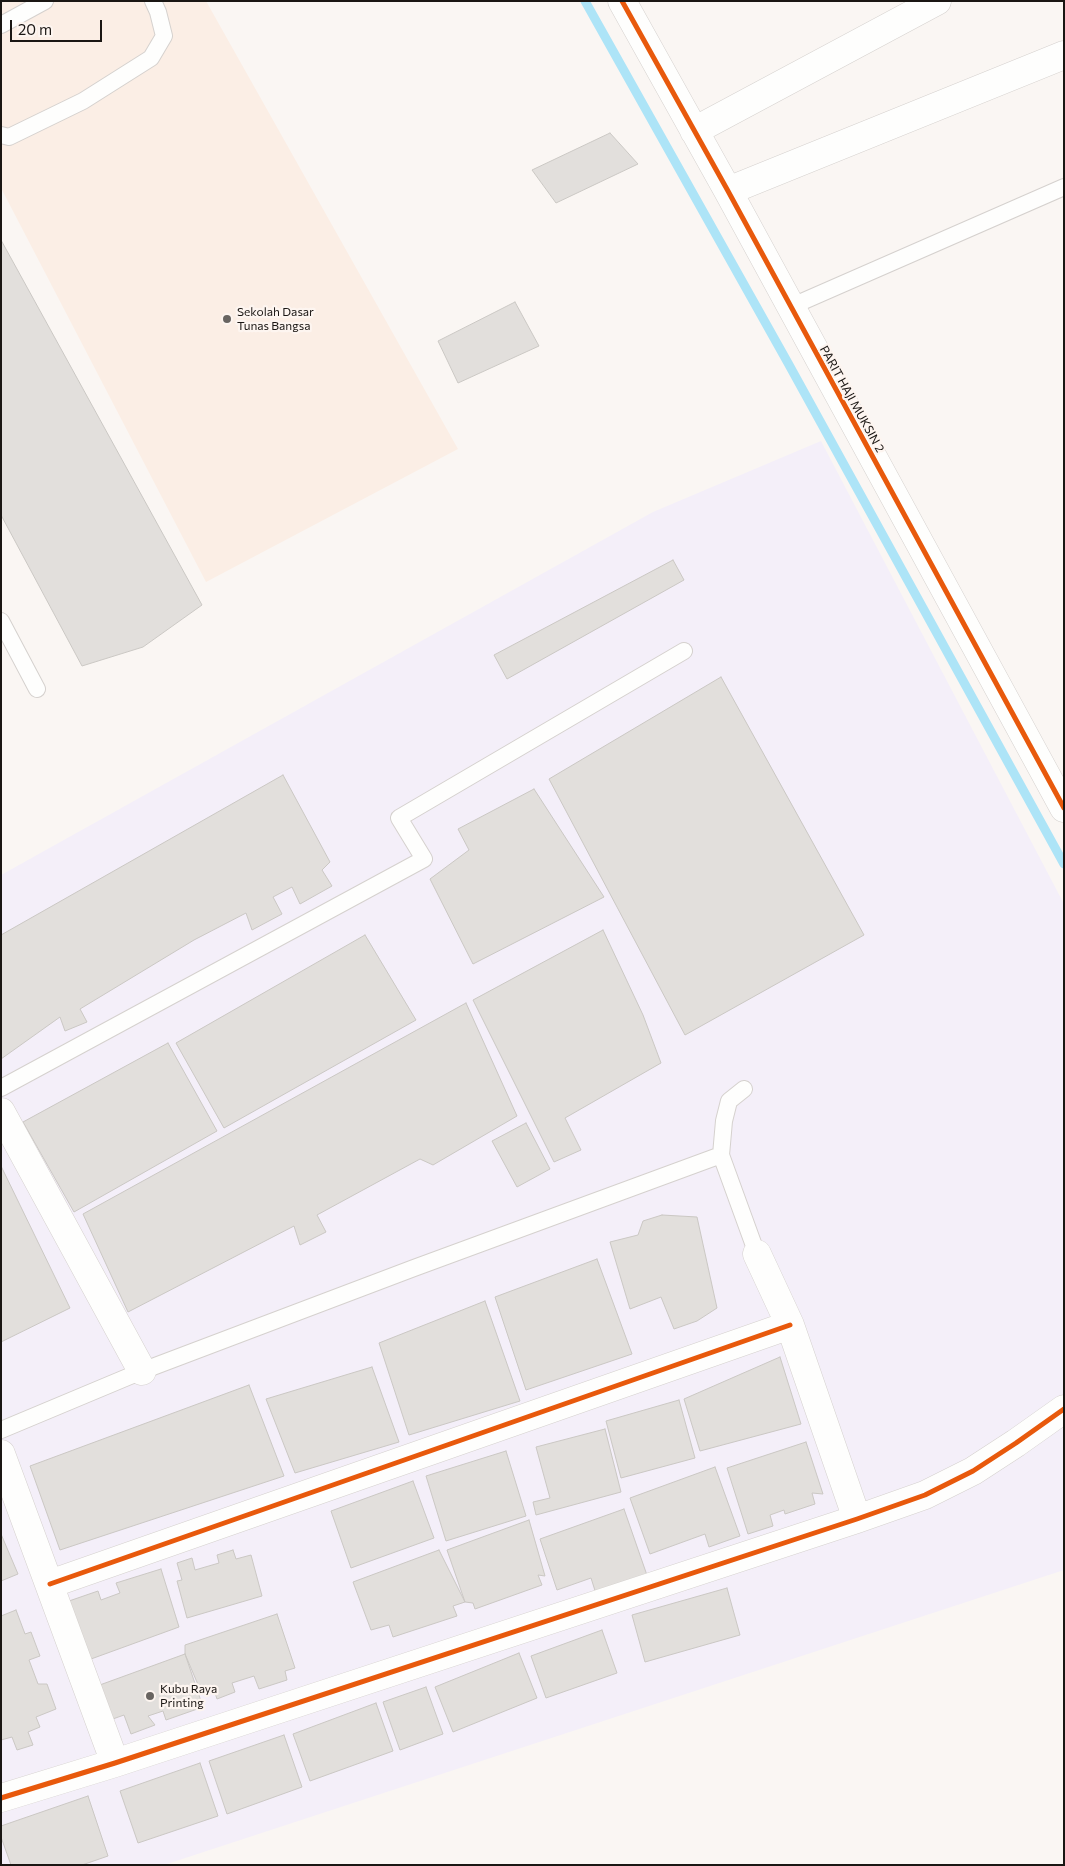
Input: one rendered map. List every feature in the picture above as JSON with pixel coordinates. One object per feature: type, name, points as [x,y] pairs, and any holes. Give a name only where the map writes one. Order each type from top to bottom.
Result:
[{"type":"street","name":"PARIT HAJI MUKSIN 2","points":[[622,1],[728,191],[1064,808]]},
{"type":"street","points":[[694,131],[937,1]]},
{"type":"street","points":[[728,191],[1064,55]]},
{"type":"street","points":[[1,1112],[142,1371]]},
{"type":"street","points":[[758,1254],[790,1325],[857,1519]]},
{"type":"street","points":[[50,1584],[790,1325]]},
{"type":"street","points":[[1,1798],[115,1764],[925,1495],[973,1471],[1064,1409]]},
{"type":"street","points":[[1,1454],[115,1764]]},
{"type":"lane","points":[[1,24],[45,1]]},
{"type":"lane","points":[[1,135],[9,137],[83,100],[151,58],[164,36],[153,1]]},
{"type":"lane","points":[[790,307],[1064,187]]},
{"type":"lane","points":[[1,621],[37,689]]},
{"type":"lane","points":[[1,1088],[424,859],[399,818],[684,651]]},
{"type":"lane","points":[[744,1089],[729,1101],[724,1120],[721,1155],[758,1254]]},
{"type":"lane","points":[[1,1430],[142,1371],[721,1155]]},
{"type":"shaded area","name":"Sekolah Dasar Tunas Bangsa","points":[[1,1],[206,1],[458,449],[206,582],[1,188]]},
{"type":"shaded area","points":[[821,441],[1064,904],[1064,1570],[164,1865],[1,1865],[1,875],[653,512]]},
{"type":"building","points":[[610,133],[638,164],[556,203],[532,170]]},
{"type":"building","points":[[1,240],[202,605],[143,647],[82,666],[1,515]]},
{"type":"building","points":[[515,302],[539,346],[458,383],[438,341]]},
{"type":"building","points":[[673,560],[684,580],[507,679],[494,655]]},
{"type":"building","points":[[721,677],[864,935],[685,1035],[549,779]]},
{"type":"building","points":[[283,775],[330,862],[322,870],[332,886],[300,904],[292,887],[273,897],[282,914],[252,930],[246,913],[194,940],[80,1009],[87,1022],[65,1031],[60,1017],[1,1059],[1,935]]},
{"type":"building","points":[[534,789],[604,897],[473,964],[430,879],[469,850],[458,829]]},
{"type":"building","points":[[603,930],[643,1015],[661,1063],[565,1118],[581,1150],[554,1162],[473,1000]]},
{"type":"building","points":[[365,935],[416,1020],[224,1128],[176,1043]]},
{"type":"building","points":[[466,1003],[517,1116],[433,1165],[420,1159],[317,1215],[326,1232],[300,1245],[294,1226],[128,1312],[83,1214]]},
{"type":"building","points":[[168,1043],[217,1131],[74,1212],[23,1122]]},
{"type":"building","points":[[526,1123],[550,1169],[517,1187],[492,1141]]},
{"type":"building","points":[[1,1166],[70,1308],[1,1342]]},
{"type":"building","points":[[662,1215],[697,1217],[717,1308],[697,1321],[674,1329],[661,1297],[630,1309],[610,1242],[638,1235],[643,1221]]},
{"type":"building","points":[[597,1259],[632,1354],[526,1390],[495,1297]]},
{"type":"building","points":[[485,1301],[520,1401],[409,1435],[379,1343]]},
{"type":"building","points":[[780,1357],[801,1424],[700,1451],[684,1399]]},
{"type":"building","points":[[372,1367],[399,1442],[295,1473],[266,1399]]},
{"type":"building","points":[[249,1385],[284,1476],[60,1550],[30,1466]]},
{"type":"building","points":[[679,1400],[695,1458],[621,1478],[606,1421]]},
{"type":"building","points":[[605,1429],[621,1492],[536,1515],[533,1502],[550,1498],[536,1447]]},
{"type":"building","points":[[806,1442],[823,1494],[812,1493],[815,1504],[785,1514],[784,1510],[770,1515],[773,1526],[748,1534],[727,1468]]},
{"type":"building","points":[[506,1451],[526,1516],[446,1541],[426,1476]]},
{"type":"building","points":[[715,1467],[740,1536],[709,1547],[705,1534],[650,1554],[630,1498]]},
{"type":"building","points":[[413,1481],[434,1538],[351,1568],[331,1511]]},
{"type":"building","points":[[624,1509],[649,1581],[598,1600],[591,1578],[557,1590],[540,1539]]},
{"type":"building","points":[[529,1520],[545,1576],[538,1575],[542,1585],[475,1609],[473,1603],[465,1602],[447,1550]]},
{"type":"building","points":[[1,1534],[18,1574],[1,1581]]},
{"type":"building","points":[[233,1550],[236,1559],[251,1555],[262,1596],[187,1618],[177,1581],[182,1580],[177,1563],[192,1558],[195,1570],[219,1563],[217,1555]]},
{"type":"building","points":[[439,1550],[465,1602],[453,1606],[457,1616],[393,1637],[389,1625],[371,1630],[353,1582]]},
{"type":"building","points":[[161,1569],[179,1627],[91,1659],[69,1601],[98,1591],[101,1600],[120,1593],[116,1583]]},
{"type":"building","points":[[727,1588],[740,1635],[645,1662],[632,1615]]},
{"type":"building","points":[[16,1610],[25,1634],[31,1632],[40,1656],[29,1660],[38,1684],[47,1684],[56,1709],[36,1717],[40,1727],[28,1732],[33,1745],[17,1750],[12,1737],[1,1740],[1,1616]]},
{"type":"building","points":[[277,1614],[295,1668],[285,1671],[287,1680],[259,1689],[254,1676],[232,1683],[235,1692],[217,1699],[214,1690],[202,1694],[185,1654],[185,1645]]},
{"type":"building","points":[[602,1630],[617,1673],[546,1698],[531,1656]]},
{"type":"building","points":[[519,1653],[537,1698],[453,1732],[435,1687]]},
{"type":"building","name":"Kubu Raya Printing","points":[[185,1654],[203,1707],[166,1720],[163,1711],[148,1716],[155,1725],[131,1734],[124,1715],[110,1720],[97,1686]]},
{"type":"building","points":[[426,1687],[443,1734],[400,1750],[383,1702]]},
{"type":"building","points":[[376,1703],[393,1751],[310,1781],[293,1734]]},
{"type":"building","points":[[284,1735],[302,1787],[227,1814],[209,1761]]},
{"type":"building","points":[[200,1763],[218,1816],[138,1843],[120,1791]]},
{"type":"building","points":[[88,1796],[108,1856],[82,1865],[11,1865],[1,1837],[1,1826]]},
{"type":"waterway","points":[[585,1],[788,363],[1064,864]]},
{"type":"cycle path","points":[[622,1],[728,191],[1064,808]]},
{"type":"cycle path","points":[[50,1584],[790,1325]]},
{"type":"cycle path","points":[[1,1798],[115,1763],[925,1495],[973,1471],[1064,1409]]},
{"type":"place","name":"Sekolah Dasar Tunas Bangsa","points":[[227,319]]},
{"type":"place","name":"Kubu Raya Printing","points":[[150,1696]]}]
